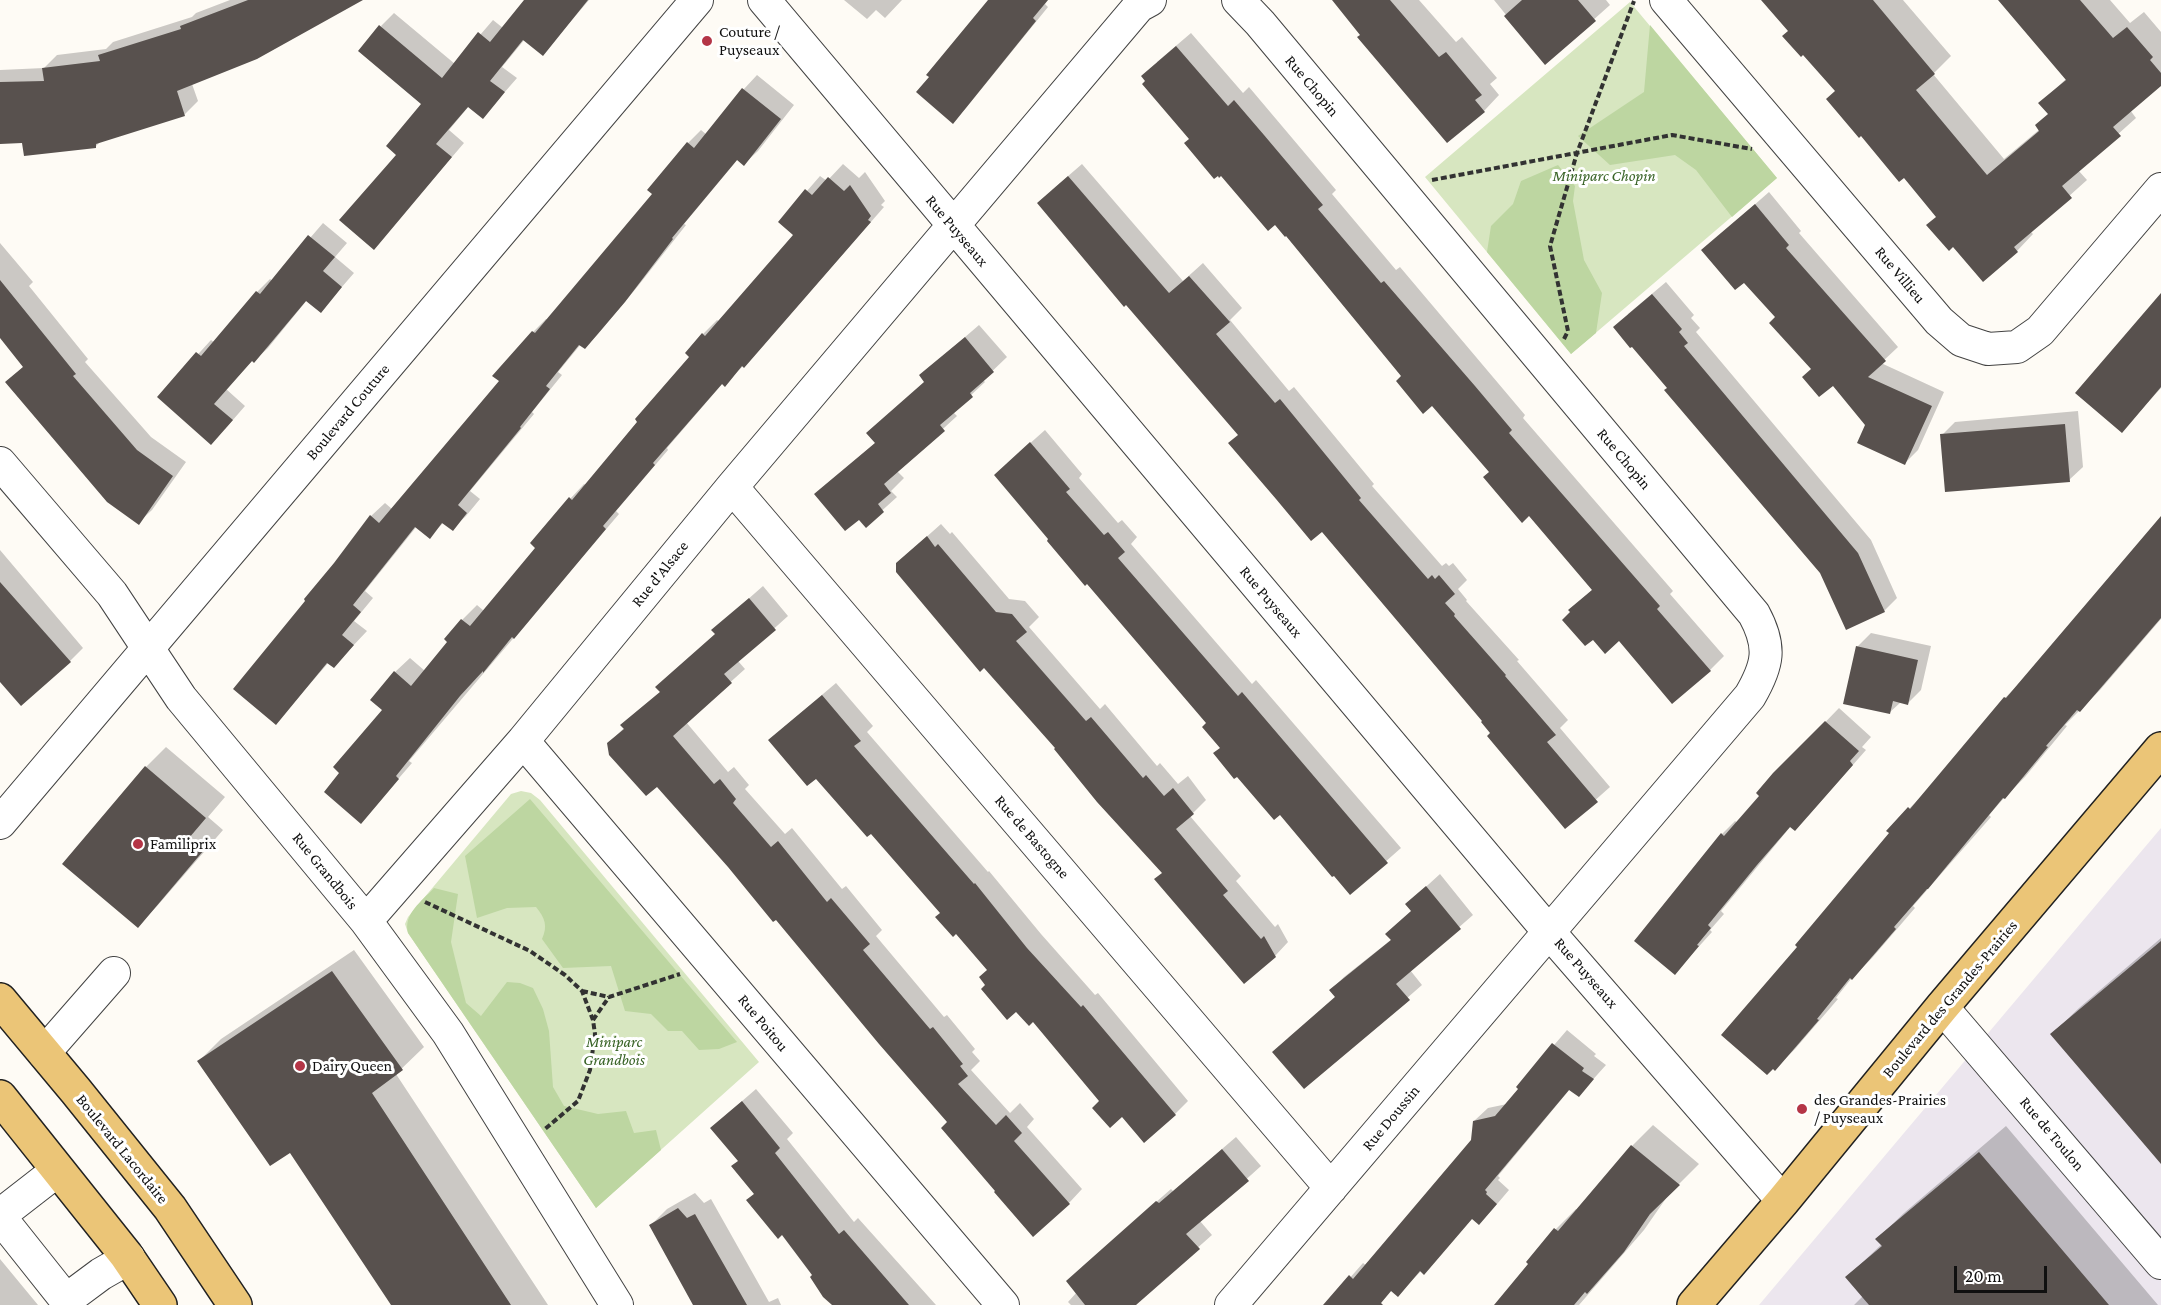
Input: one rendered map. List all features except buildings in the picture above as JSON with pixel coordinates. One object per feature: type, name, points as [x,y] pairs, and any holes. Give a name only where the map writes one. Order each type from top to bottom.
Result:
[{"type":"main road","name":"Boulevard des Grandes-Prairies","points":[[1698,1304],[1942,1007],[2161,749]]},
{"type":"main road","name":"Boulevard Lacordaire","points":[[0,1000],[170,1208],[235,1305]]},
{"type":"main road","points":[[0,1097],[129,1258],[160,1305]]},
{"type":"street","name":"Boulevard Couture","points":[[0,823],[697,0]]},
{"type":"street","name":"Rue Puyseaux","points":[[764,0],[1549,932],[1783,1201]]},
{"type":"street","points":[[953,227],[1139,6],[1150,0]]},
{"type":"street","name":"Rue Chopin","points":[[1238,0],[1260,23],[1754,614],[1764,632],[1766,653],[1762,674],[1750,696],[1549,932]]},
{"type":"street","name":"Rue Villieu","points":[[1666,0],[1931,312],[1961,340],[1988,349],[2017,347],[2040,331],[2161,189]]},
{"type":"street","name":"Rue d'Alsace","points":[[366,921],[523,741],[732,487],[953,227]]},
{"type":"street","name":"Rue Grandbois","points":[[0,463],[112,594],[181,698],[366,921],[448,1033],[617,1305]]},
{"type":"street","name":"Rue de Bastogne","points":[[732,487],[1331,1188]]},
{"type":"street","name":"Rue Poitou","points":[[523,741],[1003,1305]]},
{"type":"street","name":"Rue Doussin","points":[[1231,1305],[1549,932]]},
{"type":"street","points":[[44,1053],[114,972]]},
{"type":"street","name":"Rue de Toulon","points":[[1942,1007],[2161,1263]]},
{"type":"street","points":[[58,1170],[0,1216],[66,1300],[101,1274],[129,1258]]},
{"type":"path","points":[[1551,371],[1568,331],[1550,246],[1577,153],[1634,0]]},
{"type":"path","points":[[1396,186],[1672,135],[1754,150]]},
{"type":"path","points":[[394,889],[530,951],[558,969],[582,991],[593,1020],[595,1035],[590,1070],[578,1101],[520,1149]]},
{"type":"path","points":[[582,991],[609,997],[712,964]]},
{"type":"path","points":[[593,1020],[609,997]]},
{"type":"shaded area","points":[[2161,828],[2161,1305],[1759,1305]]},
{"type":"green space","name":"Miniparc Chopin","points":[[1630,2],[1777,178],[1571,354],[1425,177]]},
{"type":"green space","points":[[1650,25],[1777,178],[1732,217],[1696,170],[1675,155],[1610,165],[1578,136],[1644,92]]},
{"type":"green space","points":[[1558,165],[1575,186],[1573,201],[1584,260],[1602,293],[1596,333],[1571,354],[1487,252],[1491,226],[1513,204],[1521,181]]},
{"type":"green space","name":"Miniparc Grandbois","points":[[521,791],[531,793],[540,800],[759,1062],[596,1208],[408,933],[405,924],[408,917],[511,794]]},
{"type":"green space","points":[[530,799],[737,1042],[719,1049],[699,1050],[682,1031],[668,1031],[651,1014],[625,1011],[611,966],[563,968],[542,939],[545,922],[536,907],[507,908],[477,918],[465,856]]},
{"type":"green space","points":[[434,888],[458,894],[451,942],[466,1003],[481,1016],[507,982],[520,983],[533,988],[543,1009],[549,1031],[553,1087],[564,1106],[598,1114],[626,1111],[634,1133],[656,1130],[661,1150],[596,1208],[408,933],[407,926],[411,914]]},
{"type":"place","name":"Couture / Puyseaux","points":[[707,41]]},
{"type":"place","name":"Familiprix","points":[[138,844]]},
{"type":"place","name":"Dairy Queen","points":[[300,1066]]},
{"type":"place","name":"des Grandes-Prairies / Puyseaux","points":[[1802,1109]]}]
